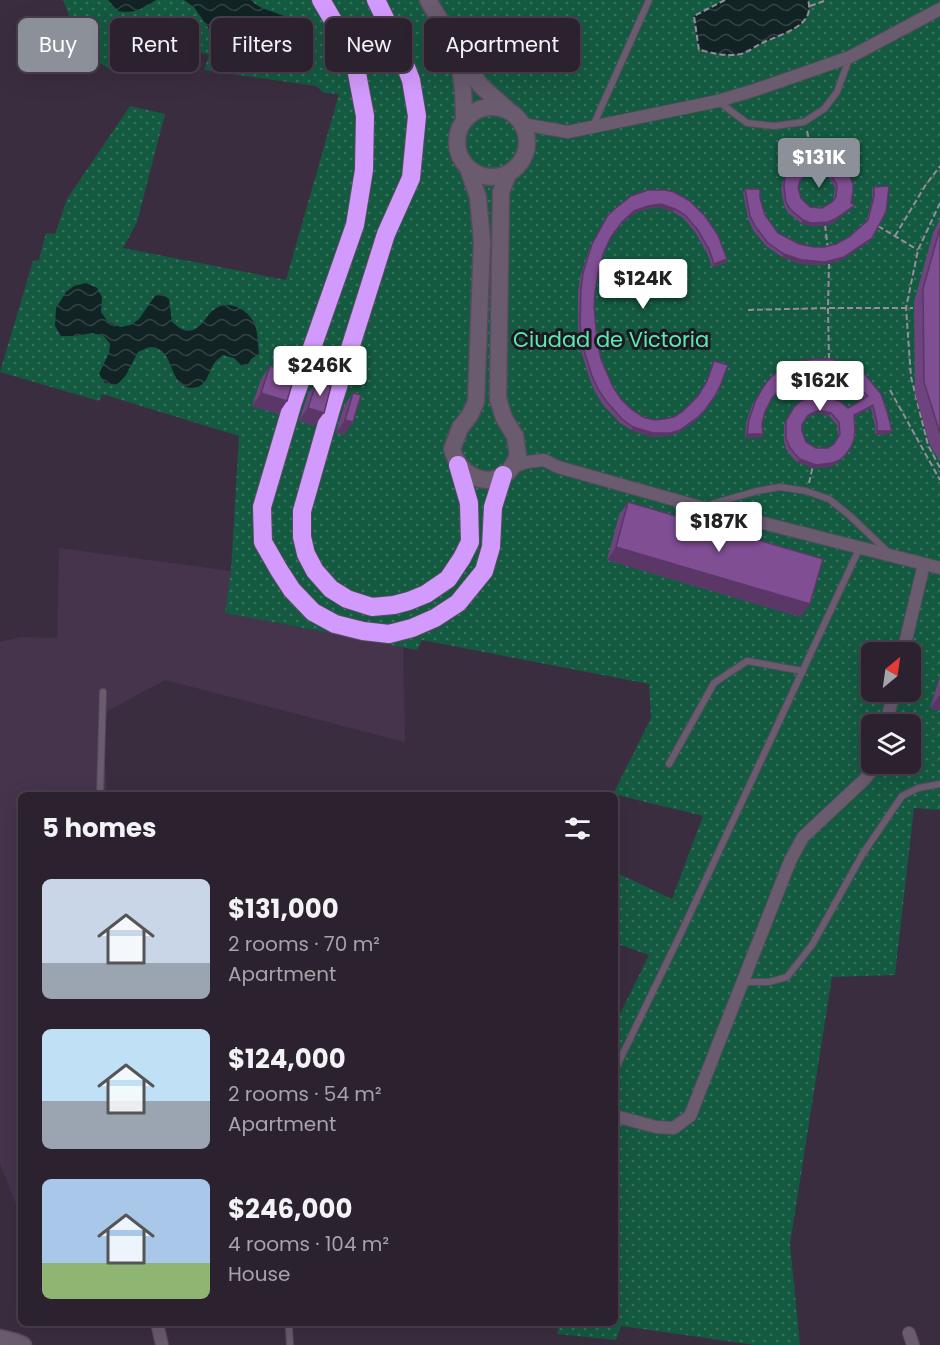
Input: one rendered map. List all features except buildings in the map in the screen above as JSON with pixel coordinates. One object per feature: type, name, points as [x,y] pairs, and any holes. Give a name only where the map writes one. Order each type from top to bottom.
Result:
[{"type":"highway","points":[[321,0],[338,29],[356,68],[365,116],[364,170],[355,225],[293,402],[262,507],[264,542],[292,590],[313,612],[335,624],[363,631],[389,634],[412,628],[435,618],[458,603],[484,571],[490,547],[493,507],[507,472]]},
{"type":"highway","points":[[376,0],[411,80],[417,116],[411,178],[386,234],[302,511],[302,537],[306,554],[315,571],[331,589],[347,600],[372,607],[409,601],[426,594],[448,579],[470,542],[469,503],[458,465]]},
{"type":"main road","points":[[428,0],[438,18]]},
{"type":"main road","points":[[460,72],[463,89],[464,120]]},
{"type":"main road","points":[[468,168],[490,177],[508,174],[520,164],[527,148],[528,136],[516,118],[481,86],[471,72]]},
{"type":"main road","points":[[508,174],[501,192],[498,399],[504,418],[514,436],[518,456],[507,472],[487,480],[471,476],[458,465],[452,449],[460,428],[476,402],[482,242],[478,197],[457,146],[459,129],[464,120],[474,112],[493,107],[516,118]]},
{"type":"main road","points":[[0,1338],[23,1345]]},
{"type":"street","points":[[516,118],[568,132],[718,101],[850,57],[940,9]]},
{"type":"street","points":[[507,472],[527,462],[543,460],[558,467],[700,507],[940,568]]},
{"type":"street","points":[[905,642],[924,564]]},
{"type":"street","points":[[618,1117],[656,1127],[674,1128],[690,1116],[790,861],[802,837],[869,774]]},
{"type":"street","points":[[158,1326],[162,1345]]},
{"type":"street","points":[[909,1333],[914,1345]]},
{"type":"lane","points":[[593,127],[649,0]]},
{"type":"lane","points":[[718,101],[747,123],[774,126],[804,122],[824,109],[837,92],[850,57]]},
{"type":"lane","points":[[700,507],[780,487],[806,491],[829,499],[849,514],[892,556]]},
{"type":"lane","points":[[618,1064],[860,547]]},
{"type":"lane","points":[[669,764],[714,683],[747,661],[803,671]]},
{"type":"lane","points":[[100,792],[103,692]]},
{"type":"lane","points":[[742,982],[769,982],[787,977],[812,945],[862,855],[902,796],[918,788],[940,784]]},
{"type":"lane","points":[[289,1329],[290,1345]]},
{"type":"path","points":[[725,0],[694,16],[699,50],[727,55],[744,53],[802,23],[808,15],[810,6],[808,0]]},
{"type":"path","points":[[810,6],[827,0]]},
{"type":"path","points":[[804,122],[813,158]]},
{"type":"path","points":[[896,237],[925,186],[940,166]]},
{"type":"path","points":[[940,203],[918,250],[906,308],[911,377],[928,445],[940,468]]},
{"type":"path","points":[[824,219],[828,249]]},
{"type":"path","points":[[878,226],[918,250]]},
{"type":"path","points":[[829,264],[829,362]]},
{"type":"path","points":[[748,310],[913,308]]},
{"type":"path","points":[[825,400],[827,378]]},
{"type":"path","points":[[890,390],[940,480]]},
{"type":"path","points":[[806,491],[814,460]]},
{"type":"shaded area","points":[[59,548],[231,571],[226,613],[403,647],[405,742],[165,680],[102,714],[107,792],[18,792],[18,1209],[0,1164],[0,642],[21,637],[57,638]]},
{"type":"green space","name":"Ciudad de Victoria","points":[[62,0],[940,0],[940,810],[914,808],[895,975],[832,977],[790,1244],[800,1345],[755,1345],[621,1326],[616,1340],[557,1334],[559,1326],[618,1326],[618,1018],[649,955],[618,944],[618,873],[672,899],[703,816],[618,795],[618,792],[614,792],[651,718],[649,684],[422,640],[417,650],[225,613],[231,571],[239,436],[102,394],[99,401],[0,372],[33,261],[39,260],[46,233],[55,234],[67,199],[130,106],[165,114],[137,222],[123,248],[286,280],[339,94],[324,93],[316,86],[218,72],[313,72],[313,18],[211,18],[211,71],[204,70],[209,55],[199,52],[199,18],[110,18],[110,69],[98,62],[98,18],[70,18]]},
{"type":"water","points":[[108,0],[156,0],[129,12],[118,11]]},
{"type":"water","points":[[184,0],[251,0],[266,10],[288,18],[211,18],[211,32],[194,7]]},
{"type":"water","points":[[725,0],[808,0],[809,9],[807,17],[795,28],[744,53],[725,55],[699,50],[694,16]]},
{"type":"water","points":[[86,283],[97,288],[102,297],[101,312],[108,322],[120,327],[131,325],[139,319],[155,296],[162,294],[169,299],[172,322],[187,331],[199,326],[213,310],[219,307],[231,305],[237,307],[248,314],[255,325],[259,354],[247,365],[242,366],[234,358],[223,355],[213,365],[205,382],[192,388],[184,386],[179,381],[168,360],[159,349],[149,347],[138,352],[126,375],[117,385],[105,383],[99,374],[109,353],[110,344],[104,336],[92,333],[61,336],[55,326],[56,308],[66,292],[74,286]]}]
